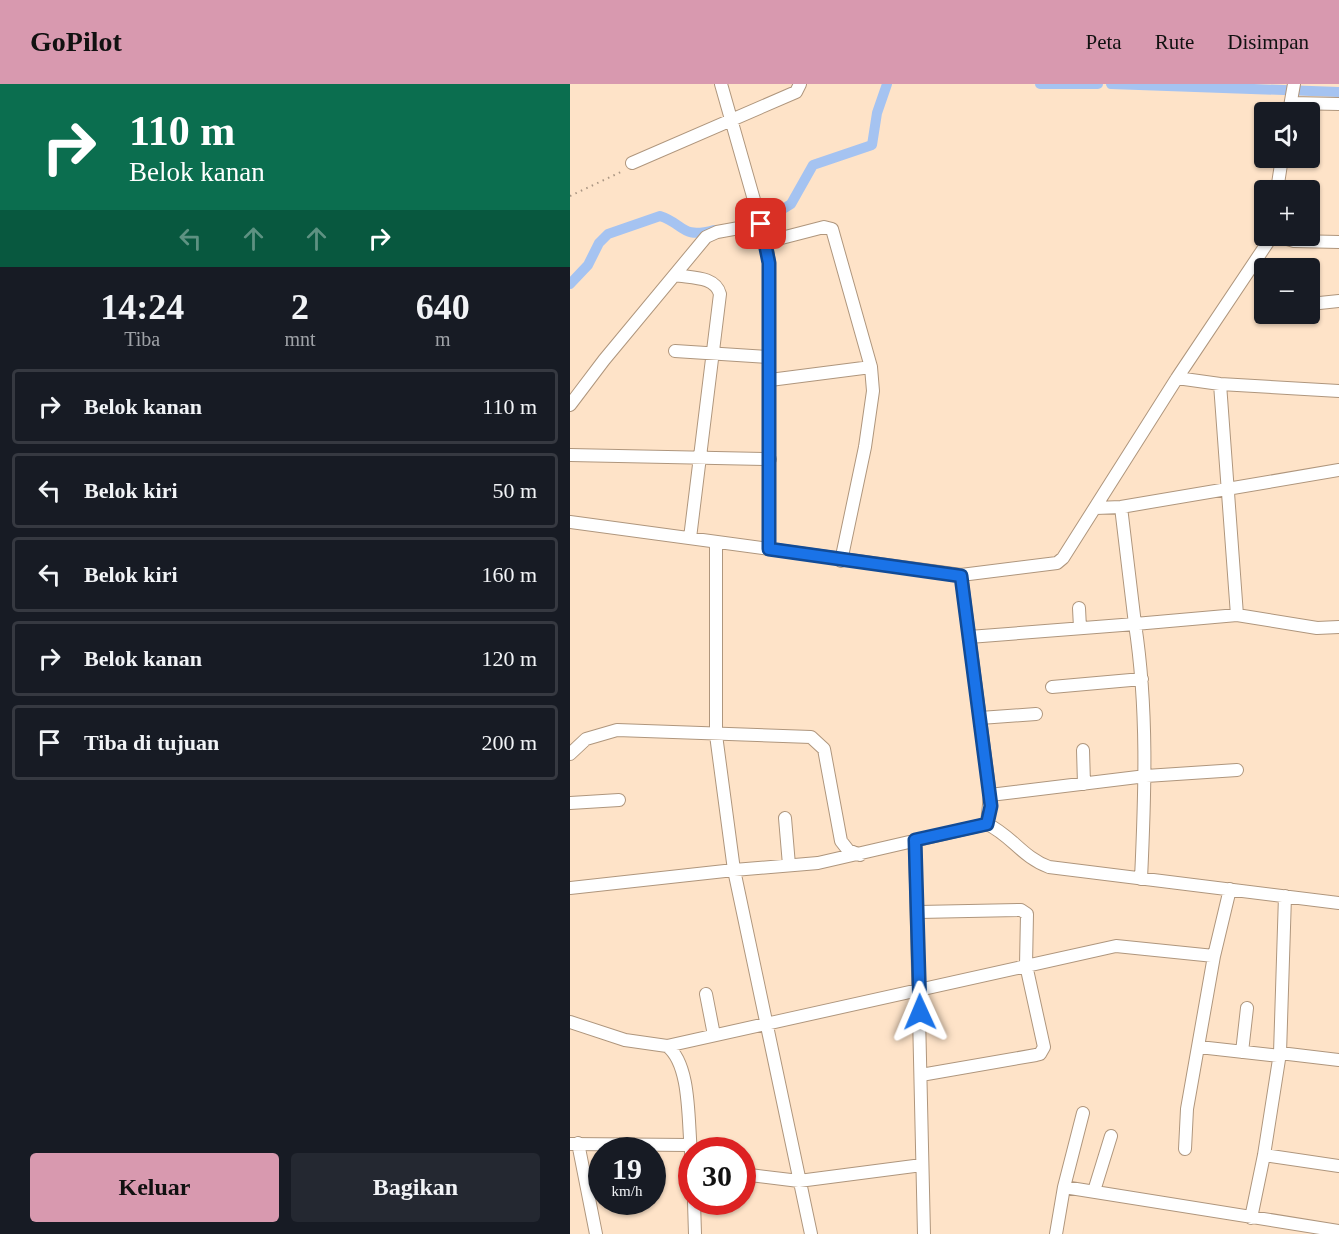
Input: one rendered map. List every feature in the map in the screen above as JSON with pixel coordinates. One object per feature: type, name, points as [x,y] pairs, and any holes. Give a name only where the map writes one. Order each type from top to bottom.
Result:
[{"type":"street","points":[[721,84],[766,242],[769,263],[769,549]]},
{"type":"street","points":[[631,166],[796,92],[800,84]]},
{"type":"street","points":[[1292,97],[1339,104]]},
{"type":"street","points":[[570,405],[604,360],[712,233],[761,224]]},
{"type":"street","points":[[766,242],[824,227],[832,229],[871,367],[870,420],[841,561]]},
{"type":"street","points":[[1320,242],[1339,242]]},
{"type":"street","points":[[570,522],[961,576],[1057,563],[1096,508],[1177,378],[1265,246]]},
{"type":"street","points":[[675,275],[709,281],[717,286],[720,294],[690,538]]},
{"type":"street","points":[[1320,303],[1339,301]]},
{"type":"street","points":[[675,351],[769,357]]},
{"type":"street","points":[[770,380],[871,367]]},
{"type":"street","points":[[1177,378],[1220,384],[1339,391]]},
{"type":"street","points":[[1220,384],[1237,615]]},
{"type":"street","points":[[570,455],[770,459]]},
{"type":"street","points":[[1096,508],[1121,507],[1339,470]]},
{"type":"street","points":[[1121,507],[1142,679],[1146,776],[1141,879]]},
{"type":"street","points":[[716,542],[716,735],[734,870],[811,1234]]},
{"type":"street","points":[[961,576],[990,795],[987,824]]},
{"type":"street","points":[[1079,608],[1080,628]]},
{"type":"street","points":[[969,637],[1237,615],[1310,627],[1339,627]]},
{"type":"street","points":[[1052,687],[1142,679]]},
{"type":"street","points":[[980,718],[1036,714]]},
{"type":"street","points":[[570,754],[586,739],[617,730],[816,739],[824,748],[841,841],[848,850],[860,855]]},
{"type":"street","points":[[1083,750],[1084,784]]},
{"type":"street","points":[[990,795],[1146,776],[1237,770]]},
{"type":"street","points":[[570,804],[619,800]]},
{"type":"street","points":[[785,818],[789,866]]},
{"type":"street","points":[[570,888],[818,863],[987,824],[1000,830],[1024,855],[1038,863],[1072,871],[1339,903]]},
{"type":"street","points":[[915,840],[919,912],[921,1166],[924,1234]]},
{"type":"street","points":[[1185,1149],[1187,1109],[1214,956],[1236,890]]},
{"type":"street","points":[[1251,1218],[1280,1055],[1285,896]]},
{"type":"street","points":[[919,912],[1021,910],[1028,917],[1026,965],[1044,1047],[1041,1054],[921,1075]]},
{"type":"street","points":[[570,1022],[625,1040],[667,1046],[1120,946],[1214,956]]},
{"type":"street","points":[[706,994],[714,1035]]},
{"type":"street","points":[[1242,1052],[1247,1008]]},
{"type":"street","points":[[667,1046],[675,1055],[685,1081],[688,1137]]},
{"type":"street","points":[[1199,1047],[1339,1060]]},
{"type":"street","points":[[1056,1234],[1064,1187],[1083,1113]]},
{"type":"street","points":[[1094,1191],[1111,1136]]},
{"type":"street","points":[[596,1234],[574,1143],[678,1145]]},
{"type":"street","points":[[1264,1155],[1339,1166]]},
{"type":"street","points":[[756,1176],[799,1181],[921,1166]]},
{"type":"street","points":[[1064,1187],[1339,1231]]},
{"type":"street","points":[[694,1215],[695,1234]]},
{"type":"path","points":[[570,196],[631,166]]},
{"type":"waterway","points":[[753,223],[770,217],[791,204],[813,165],[872,145],[877,113],[887,84]]},
{"type":"waterway","points":[[1040,84],[1098,84]]},
{"type":"waterway","points":[[1111,84],[1339,92]]},
{"type":"waterway","points":[[570,284],[588,265],[599,243],[608,234],[660,216],[689,232],[714,230]]},
{"type":"route","points":[[761,224],[769,263],[769,549],[903,570],[961,576],[991,806],[987,824],[915,840],[919,912],[920,1012]]}]
